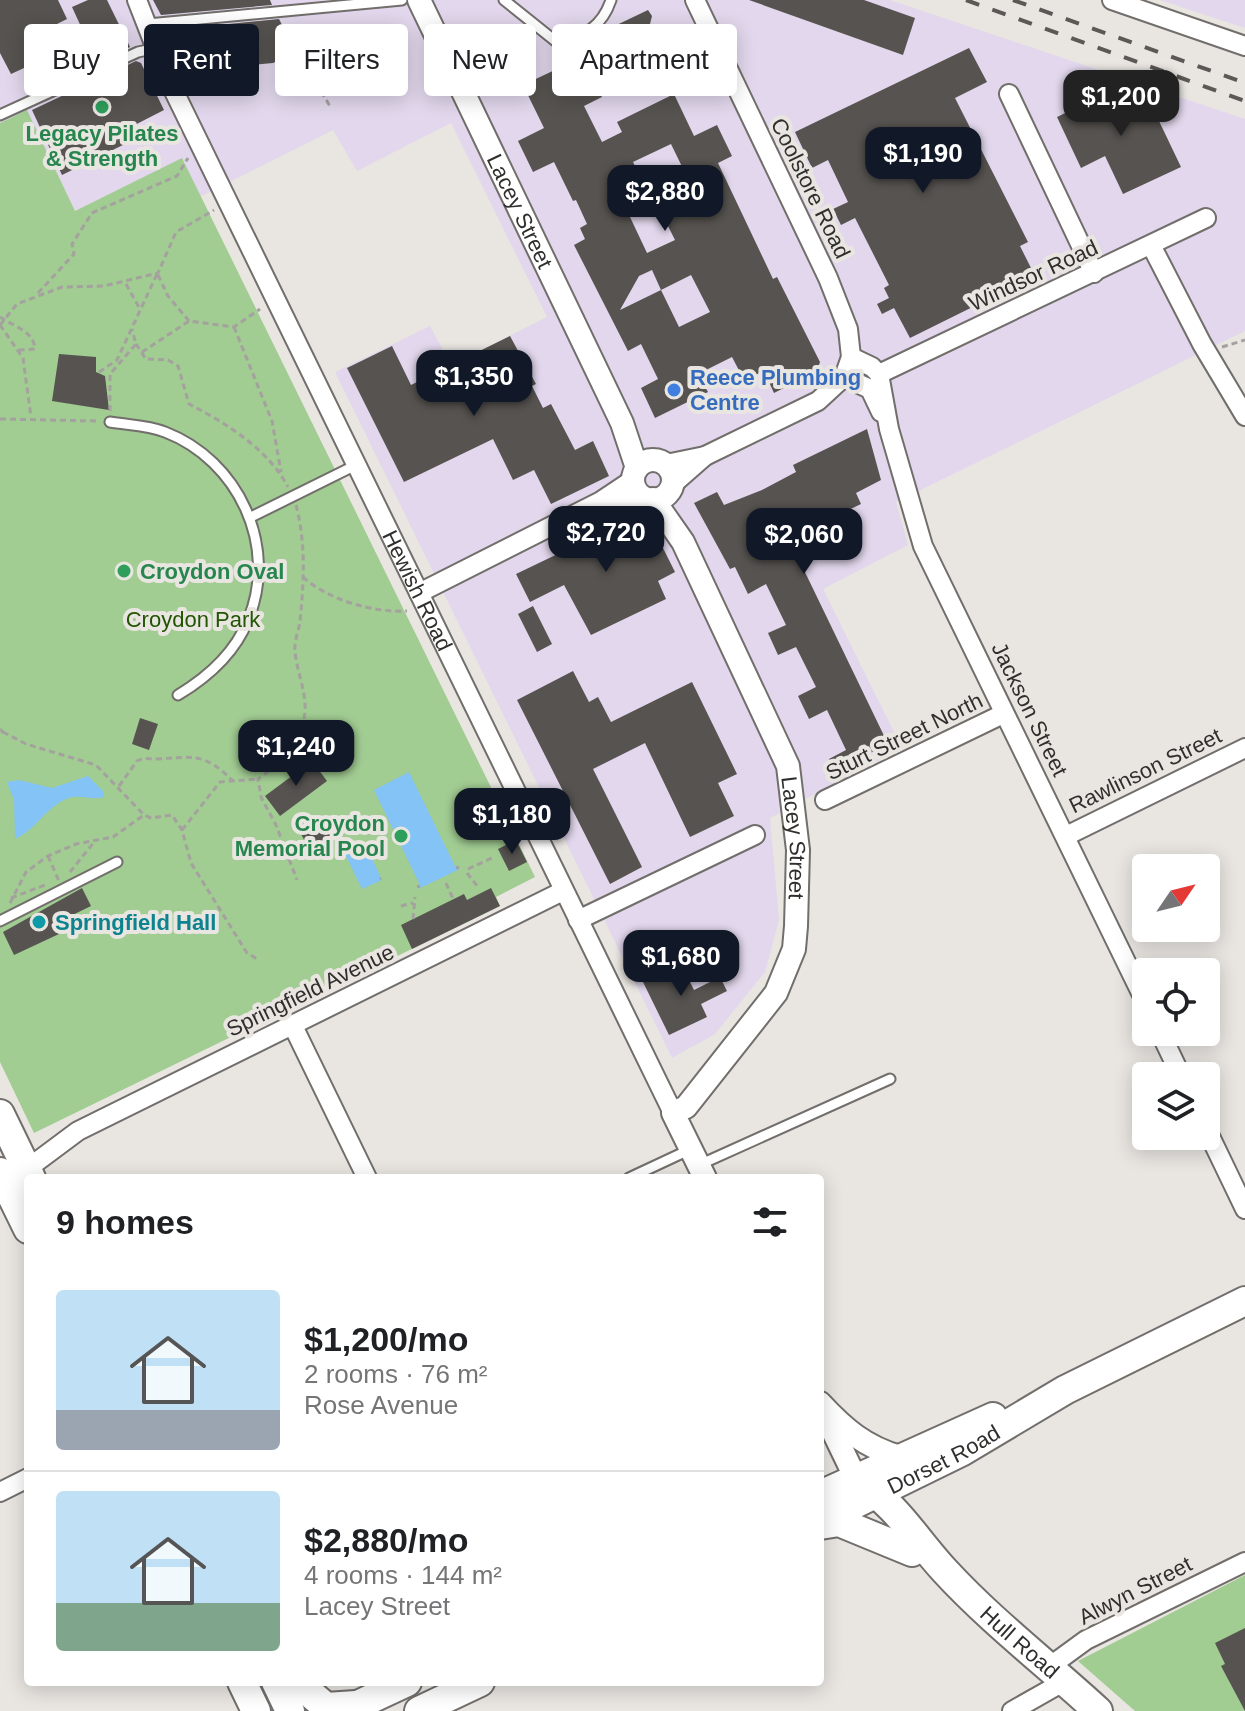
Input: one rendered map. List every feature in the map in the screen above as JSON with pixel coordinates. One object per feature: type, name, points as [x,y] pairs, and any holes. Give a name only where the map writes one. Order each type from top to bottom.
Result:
[{"type":"main road","points":[[0,1114],[19,1168],[18,1213]]},
{"type":"main road","name":"Dorset Road","points":[[824,1495],[865,1491],[931,1467],[1065,1390],[1245,1301]]},
{"type":"main road","name":"Dorset Road","points":[[824,1520],[865,1491],[900,1457],[1065,1390]]},
{"type":"main road","points":[[824,1523],[839,1522],[914,1542],[915,1499],[931,1467]]},
{"type":"main road","name":"Hull Road","points":[[865,1491],[914,1542],[1098,1711]]},
{"type":"main road","points":[[278,1686],[290,1711]]},
{"type":"main road","points":[[302,1686],[326,1707],[350,1708],[398,1686]]},
{"type":"main road","points":[[419,1711],[472,1686]]},
{"type":"street","name":"Hewish Road","points":[[137,0],[148,24]]},
{"type":"street","name":"Lacey Street","points":[[419,0],[622,423],[654,480],[788,766],[798,850],[794,949],[776,993],[686,1107],[673,1113]]},
{"type":"street","name":"Coolstore Road","points":[[695,0],[828,278],[848,329],[851,357]]},
{"type":"street","points":[[1112,0],[1245,46]]},
{"type":"street","points":[[1009,94],[1094,273]]},
{"type":"street","name":"Hewish Road","points":[[176,96],[698,1164]]},
{"type":"street","name":"Windsor Road","points":[[879,374],[1206,218]]},
{"type":"street","points":[[1151,245],[1206,351],[1245,416]]},
{"type":"street","points":[[419,593],[601,501],[654,480],[818,401],[844,377],[851,357],[879,374],[889,429]]},
{"type":"street","points":[[844,377],[870,389],[889,429]]},
{"type":"street","name":"Jackson Street","points":[[889,429],[923,546],[1132,974]]},
{"type":"street","name":"Sturt Street North","points":[[825,800],[1003,714]]},
{"type":"street","name":"Rawlinson Street","points":[[1066,836],[1245,748]]},
{"type":"street","points":[[578,920],[755,835]]},
{"type":"street","name":"Springfield Avenue","points":[[19,1168],[31,1146],[78,1131],[563,891]]},
{"type":"street","points":[[293,1026],[365,1174]]},
{"type":"street","points":[[1217,1150],[1245,1209]]},
{"type":"street","points":[[824,1408],[873,1450],[900,1457]]},
{"type":"street","points":[[824,1412],[865,1491]]},
{"type":"street","points":[[0,1492],[24,1480]]},
{"type":"street","name":"Alwyn Street","points":[[1012,1711],[1057,1674],[1086,1640],[1245,1562]]},
{"type":"lane","points":[[148,24],[402,0]]},
{"type":"lane","points":[[504,0],[559,44],[590,31],[605,16],[611,0]]},
{"type":"lane","points":[[0,115],[144,51]]},
{"type":"lane","points":[[110,422],[166,432],[212,462],[237,490],[251,517],[257,571],[249,619],[235,645],[211,672],[178,695]]},
{"type":"lane","points":[[251,517],[356,465]]},
{"type":"lane","points":[[3,919],[117,862]]},
{"type":"lane","points":[[649,1174],[698,1164],[890,1079]]},
{"type":"path","points":[[324,96],[331,108]]},
{"type":"path","points":[[36,296],[74,254],[72,244],[92,213],[177,176],[188,158]]},
{"type":"path","points":[[99,372],[117,360],[176,232],[228,204]]},
{"type":"path","points":[[31,417],[19,350],[0,325],[17,304],[62,287],[126,283],[158,273]]},
{"type":"path","points":[[158,273],[168,296],[189,321]]},
{"type":"path","points":[[126,283],[140,309]]},
{"type":"path","points":[[142,352],[189,321],[234,327],[260,309]]},
{"type":"path","points":[[0,317],[28,334],[35,342],[35,349],[19,350]]},
{"type":"path","points":[[182,830],[220,782],[258,779],[276,767],[302,726],[306,703],[294,648],[304,534],[294,497],[281,472],[272,421],[234,327]]},
{"type":"path","points":[[132,329],[136,344],[146,359],[168,360],[178,366],[189,404],[238,433],[281,472]]},
{"type":"path","points":[[1206,351],[1245,340]]},
{"type":"path","points":[[0,419],[31,417],[110,422],[110,374],[136,344]]},
{"type":"path","points":[[302,576],[322,591],[348,602],[393,612],[407,611]]},
{"type":"path","points":[[0,737],[2,730],[26,744],[96,765],[144,815],[151,818],[172,815],[182,830],[191,863],[247,953],[259,960]]},
{"type":"path","points":[[119,786],[137,761],[171,756],[196,755],[218,766],[233,781]]},
{"type":"path","points":[[258,779],[261,797],[276,825],[297,880]]},
{"type":"path","points":[[3,919],[26,872],[48,856],[76,844],[121,833],[144,815]]},
{"type":"path","points":[[367,834],[381,825]]},
{"type":"path","points":[[60,885],[95,841]]},
{"type":"path","points":[[327,846],[334,850]]},
{"type":"path","points":[[48,856],[60,885]]},
{"type":"path","points":[[478,887],[468,871],[494,857]]},
{"type":"path","points":[[446,883],[453,899]]},
{"type":"path","points":[[11,898],[39,885],[60,885]]},
{"type":"path","points":[[413,919],[415,897]]},
{"type":"path","points":[[401,906],[415,903]]},
{"type":"shaded area","points":[[0,0],[890,0],[1245,119],[1245,331],[896,502],[908,545],[823,589],[902,748],[770,818],[779,920],[765,972],[715,1034],[672,1058],[335,372],[430,326],[451,365],[547,317],[451,123],[357,171],[333,130],[200,197],[181,159],[75,211],[27,111],[0,123]]},
{"type":"shaded area","points":[[1160,0],[1245,0],[1245,28]]},
{"type":"green space","name":"Croydon Park","points":[[27,110],[75,211],[182,158],[535,877],[496,897],[500,906],[34,1133],[0,1062],[0,123]]},
{"type":"green space","points":[[1245,1575],[1245,1711],[1135,1711],[1078,1661]]},
{"type":"water","points":[[409,772],[455,866],[460,869],[418,889],[419,883],[374,790]]},
{"type":"water","points":[[88,776],[103,791],[104,797],[66,799],[15,839],[14,800],[7,782],[19,780],[52,788]]},
{"type":"water","points":[[365,844],[382,880],[362,889],[345,854]]},
{"type":"building","points":[[0,0],[58,0],[67,19],[57,24],[24,24],[24,68],[11,74],[0,53]]},
{"type":"building","points":[[88,0],[107,0],[119,24],[80,24],[72,7]]},
{"type":"building","points":[[153,0],[270,0],[272,5],[161,15]]},
{"type":"building","points":[[749,0],[864,0],[915,18],[903,55]]},
{"type":"building","points":[[648,10],[652,16],[650,24],[619,24]]},
{"type":"building","points":[[279,19],[282,24],[275,24],[275,62],[259,64],[259,24],[229,24]]},
{"type":"building","points":[[969,48],[987,82],[955,98],[1028,242],[1020,246],[1035,276],[910,338],[894,308],[882,314],[877,304],[889,298],[884,288],[889,285],[855,218],[841,225],[833,209],[848,202],[828,160],[812,168],[795,132]]},
{"type":"building","points":[[136,61],[141,63],[144,69],[144,96],[157,96],[164,110],[123,131],[129,142],[62,175],[32,110],[62,96],[128,96],[128,65]]},
{"type":"building","points":[[552,71],[552,96],[601,96],[584,106],[602,142],[622,132],[617,122],[670,96],[675,96],[694,136],[717,125],[732,156],[718,163],[773,279],[777,277],[820,362],[817,371],[774,393],[764,371],[744,380],[732,357],[698,374],[708,392],[655,418],[641,388],[658,379],[641,344],[628,351],[574,245],[585,239],[580,228],[587,224],[576,200],[573,201],[554,162],[533,172],[518,141],[544,128],[528,96],[536,96],[536,79]],"holes":[[[671,144],[690,183],[655,200],[675,240],[647,253],[630,217],[654,205],[633,162]],[[652,270],[661,290],[620,310],[639,276]],[[691,275],[710,312],[679,327],[661,290]]]},
{"type":"building","points":[[1117,88],[1148,98],[1181,167],[1123,194],[1105,156],[1081,168],[1057,117]]},
{"type":"building","points":[[510,336],[536,384],[532,386],[543,408],[551,404],[575,450],[593,441],[609,476],[551,504],[534,470],[513,480],[493,439],[404,482],[347,368],[392,346],[411,385]]},
{"type":"building","points":[[59,354],[96,357],[96,372],[105,376],[109,410],[52,401]]},
{"type":"building","points":[[867,429],[881,480],[856,493],[861,504],[789,539],[888,744],[834,771],[829,759],[846,750],[827,710],[809,719],[798,696],[816,687],[796,647],[778,655],[768,633],[786,625],[766,584],[748,594],[735,567],[730,569],[694,503],[717,492],[724,505],[762,490],[796,472],[793,465]]},
{"type":"building","points":[[645,512],[675,572],[658,581],[666,599],[591,635],[564,585],[530,602],[516,574]]},
{"type":"building","points":[[533,606],[552,644],[537,652],[518,614]]},
{"type":"building","points":[[573,671],[589,702],[598,697],[611,722],[692,682],[737,774],[718,783],[734,816],[690,837],[645,743],[593,769],[642,867],[610,884],[517,700]]},
{"type":"building","points":[[140,718],[158,724],[149,750],[132,744]]},
{"type":"building","points":[[312,761],[327,781],[280,816],[265,796]]},
{"type":"building","points":[[337,817],[344,831],[309,849],[300,832]]},
{"type":"building","points":[[516,840],[527,862],[509,871],[498,849]]},
{"type":"building","name":"Springfield Hall","points":[[82,888],[91,906],[54,924],[59,934],[14,955],[3,932]]},
{"type":"building","points":[[491,888],[500,906],[412,949],[401,925],[464,894],[467,900]]},
{"type":"building","points":[[681,964],[694,990],[720,977],[727,991],[701,1004],[707,1017],[669,1035],[643,982]]},
{"type":"building","points":[[1245,1628],[1245,1711],[1221,1666],[1225,1664],[1215,1643]]},
{"type":"railway","points":[[966,0],[1245,101]]},
{"type":"railway","points":[[1013,0],[1245,83]]},
{"type":"place","name":"Legacy Pilates & Strength","points":[[102,107]]},
{"type":"place","name":"Reece Plumbing Centre","points":[[674,390]]},
{"type":"place","name":"Croydon Oval","points":[[124,571]]},
{"type":"place","name":"Croydon Memorial Pool","points":[[401,836]]},
{"type":"place","name":"Springfield Hall","points":[[39,922]]}]
